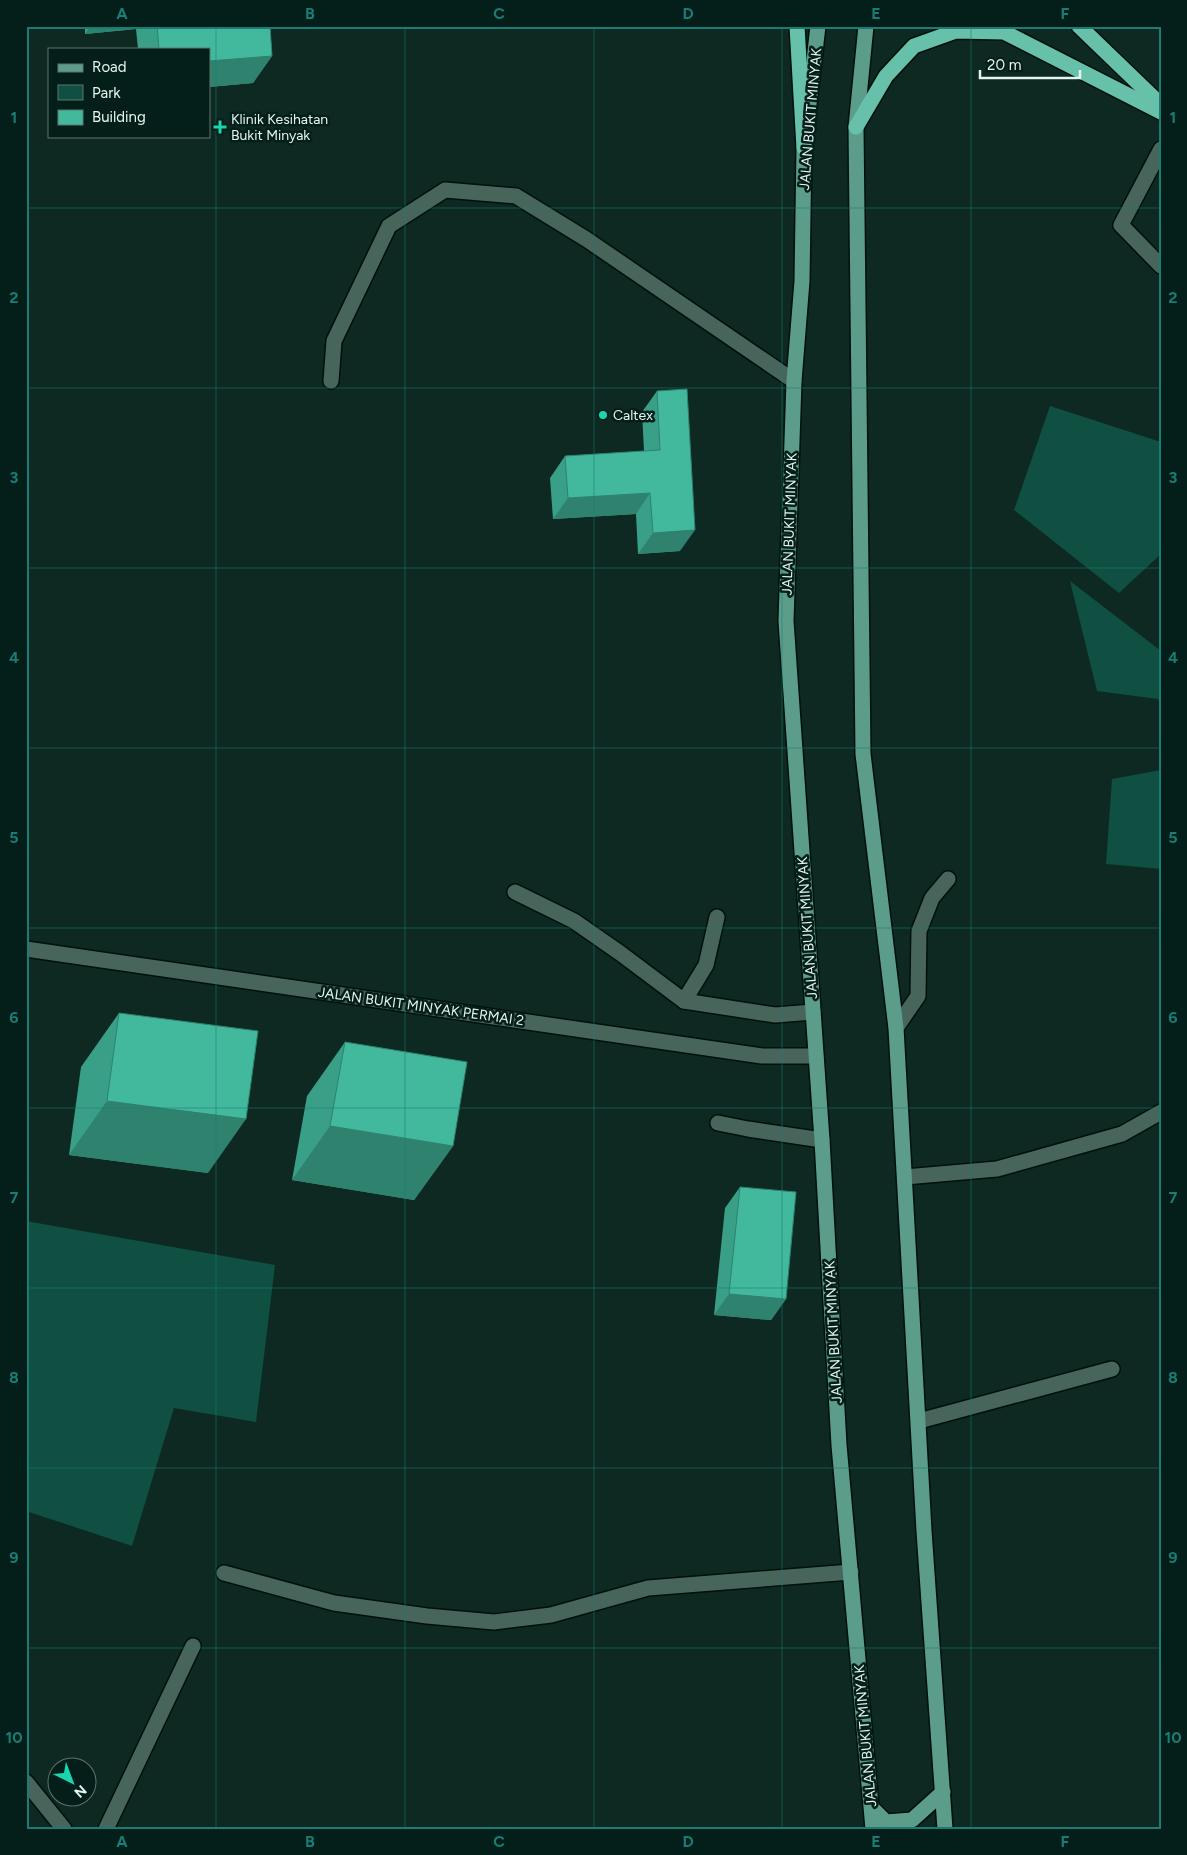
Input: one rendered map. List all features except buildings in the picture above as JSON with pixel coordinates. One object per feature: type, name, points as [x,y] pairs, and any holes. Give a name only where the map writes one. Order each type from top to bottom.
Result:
[{"type":"highway","points":[[797,26],[804,148]]},
{"type":"highway","points":[[1079,26],[1161,106]]},
{"type":"highway","points":[[856,127],[886,76],[914,46],[956,31],[1004,32],[1161,112]]},
{"type":"main road","name":"JALAN BUKIT MINYAK","points":[[818,26],[804,148],[802,281],[794,381],[786,621],[822,1140],[839,1445],[873,1829]]},
{"type":"main road","points":[[866,26],[856,127],[863,754],[896,1028],[924,1531],[945,1829]]},
{"type":"main road","points":[[872,1808],[886,1822],[912,1820],[943,1792]]},
{"type":"street","points":[[1161,149],[1121,225],[1161,266]]},
{"type":"street","points":[[331,381],[334,341],[389,226],[445,190],[516,196],[586,239],[794,381]]},
{"type":"street","points":[[896,1028],[918,996],[919,931],[932,898],[948,879]]},
{"type":"street","points":[[515,892],[574,921],[684,1001],[775,1014],[813,1012]]},
{"type":"street","points":[[684,1001],[706,964],[717,918]]},
{"type":"street","name":"JALAN BUKIT MINYAK PERMAI 2","points":[[26,949],[762,1056],[816,1056]]},
{"type":"street","points":[[904,1177],[997,1168],[1122,1134],[1161,1112]]},
{"type":"street","points":[[718,1123],[822,1140]]},
{"type":"street","points":[[919,1421],[1112,1369]]},
{"type":"street","points":[[224,1573],[334,1603],[427,1616],[494,1622],[551,1615],[648,1588],[851,1572]]},
{"type":"street","points":[[106,1829],[193,1646]]},
{"type":"street","points":[[26,1782],[64,1829]]},
{"type":"green space","points":[[1050,406],[1161,442],[1161,554],[1119,593],[1014,510]]},
{"type":"green space","points":[[1070,581],[1161,651],[1161,705],[1158,699],[1097,691]]},
{"type":"green space","points":[[1161,770],[1161,869],[1106,864],[1112,779]]},
{"type":"green space","points":[[26,1221],[275,1265],[256,1422],[174,1408],[132,1546],[26,1511]]},
{"type":"place","name":"Klinik Kesihatan Bukit Minyak","points":[[220,127]]},
{"type":"place","name":"Caltex","points":[[603,415]]}]
